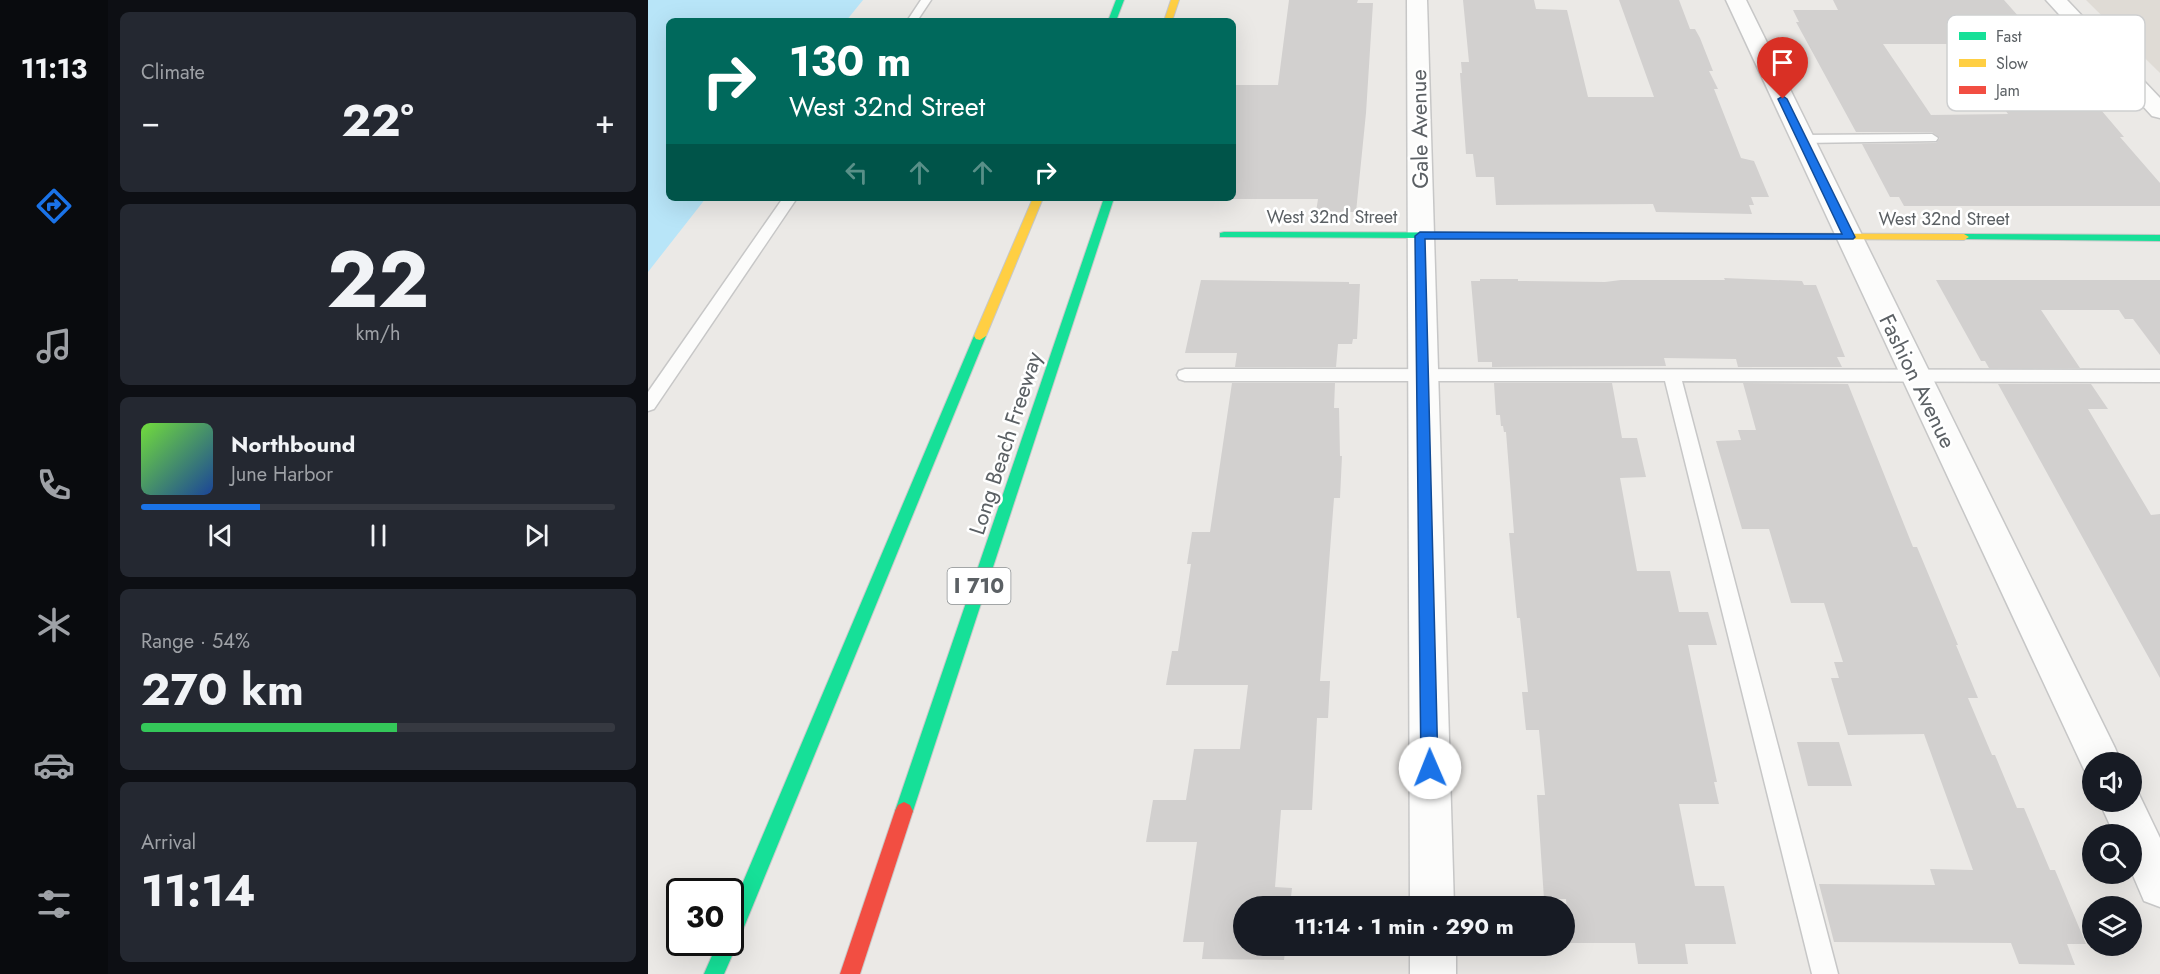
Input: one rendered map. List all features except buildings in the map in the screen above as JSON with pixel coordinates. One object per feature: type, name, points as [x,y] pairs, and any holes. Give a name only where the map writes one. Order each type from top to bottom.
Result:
[{"type":"main road","points":[[1113,18],[1120,0]]},
{"type":"main road","points":[[1169,18],[1175,0]]},
{"type":"main road","points":[[744,902],[1037,201]]},
{"type":"main road","name":"Long Beach Freeway","points":[[850,974],[1108,201]]},
{"type":"main road","name":"West 32nd Street","points":[[1224,235],[2160,238]]},
{"type":"main road","points":[[714,974],[722,956]]},
{"type":"street","name":"Gale Avenue","points":[[1417,0],[1432,896]]},
{"type":"street","name":"Fashion Avenue","points":[[1736,0],[2096,752]]},
{"type":"street","points":[[2056,0],[2070,15]]},
{"type":"street","points":[[2145,95],[2160,111]]},
{"type":"street","points":[[2125,812],[2160,885]]},
{"type":"street","points":[[1433,956],[1433,974]]},
{"type":"lane","points":[[914,18],[926,0]]},
{"type":"lane","points":[[1802,139],[1932,138]]},
{"type":"lane","points":[[648,405],[788,201]]},
{"type":"lane","points":[[1185,375],[2160,376]]},
{"type":"lane","points":[[1672,376],[1825,974]]},
{"type":"shaded area","points":[[2086,0],[2160,0],[2160,73],[2145,58],[2145,15],[2101,15]]},
{"type":"water","points":[[648,0],[863,0],[848,18],[666,18],[666,201],[704,201],[648,272]]},
{"type":"traffic: fast","points":[[1113,18],[1120,0]]},
{"type":"traffic: fast","points":[[904,811],[1108,201]]},
{"type":"traffic: fast","points":[[1224,235],[1659,236]]},
{"type":"traffic: fast","points":[[1964,237],[2160,238]]},
{"type":"traffic: fast","points":[[744,902],[980,336]]},
{"type":"traffic: fast","points":[[714,974],[722,956]]},
{"type":"traffic: slow","points":[[1169,18],[1175,0]]},
{"type":"traffic: slow","points":[[980,336],[1037,201]]},
{"type":"traffic: slow","points":[[1659,236],[1964,237]]},
{"type":"traffic: jam","points":[[850,974],[904,811]]},
{"type":"route","points":[[1430,768],[1420,236],[1849,237],[1783,99]]}]
